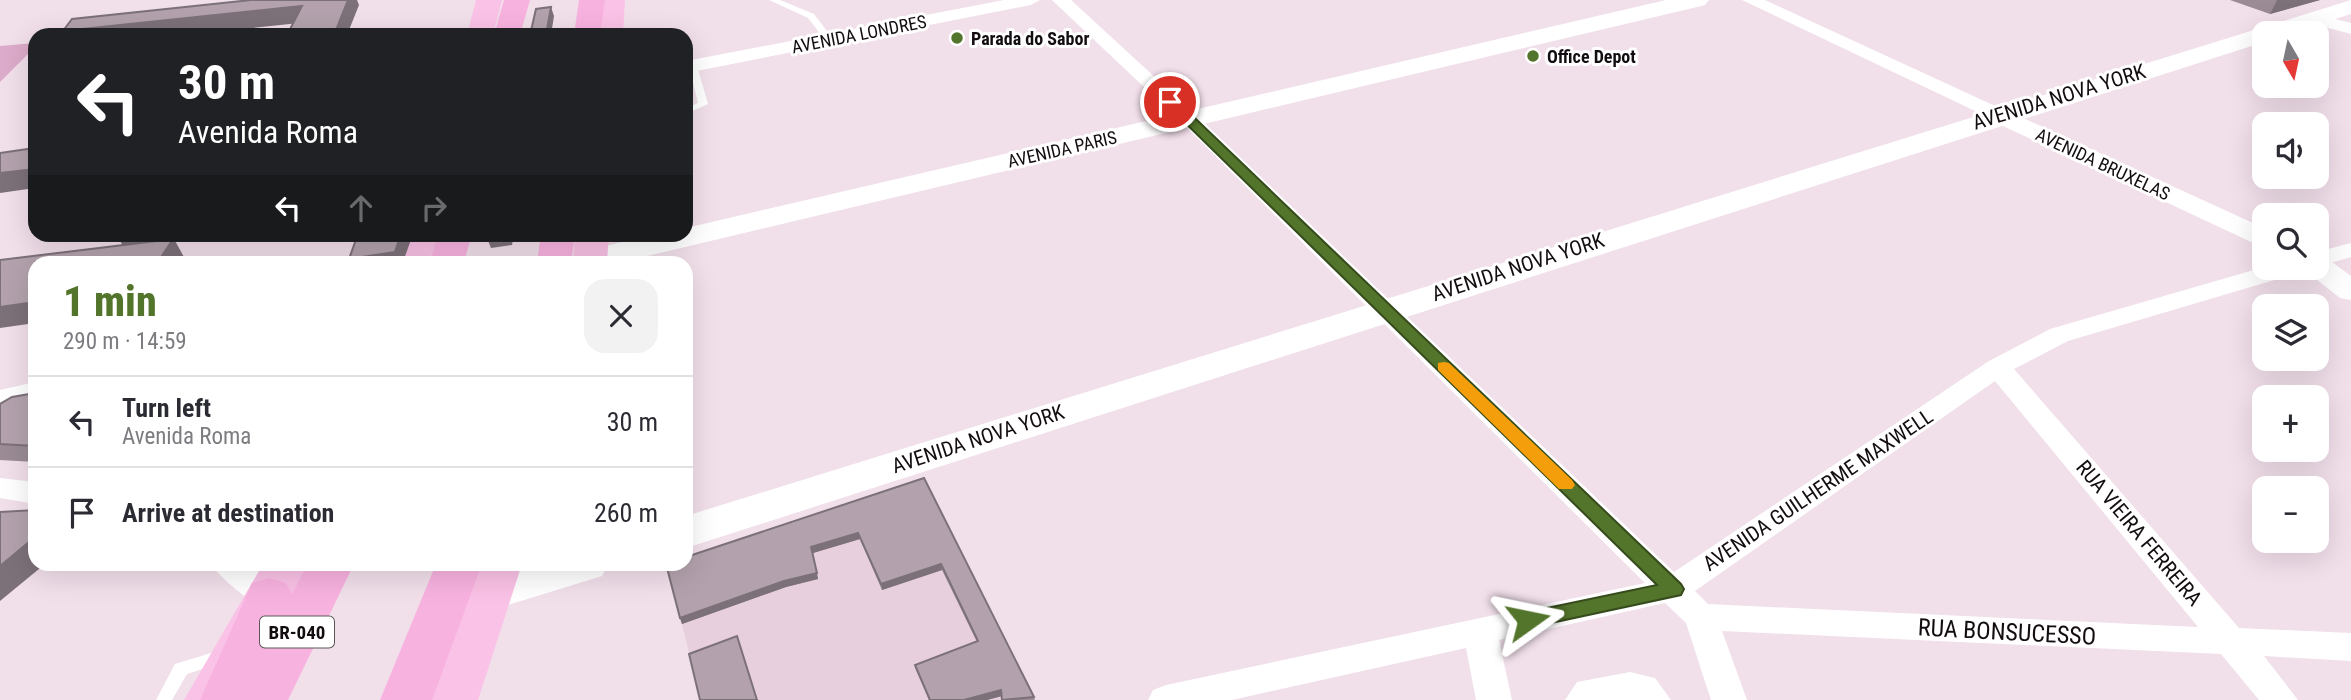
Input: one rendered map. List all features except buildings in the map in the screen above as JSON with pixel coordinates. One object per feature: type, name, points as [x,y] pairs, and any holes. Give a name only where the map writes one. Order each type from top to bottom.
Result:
[{"type":"highway","points":[[482,28],[489,0]]},
{"type":"highway","points":[[509,28],[517,0]]},
{"type":"highway","points":[[588,28],[592,0]]},
{"type":"highway","points":[[610,28],[612,0]]},
{"type":"highway","name":"BR-040","points":[[262,700],[327,571]]},
{"type":"highway","points":[[406,700],[482,574]]},
{"type":"highway","points":[[452,700],[482,574]]},
{"type":"highway","points":[[210,700],[277,580]]},
{"type":"highway","points":[[226,700],[277,580]]},
{"type":"main road","name":"AVENIDA PARIS","points":[[693,229],[1189,119],[1697,0]]},
{"type":"main road","name":"AVENIDA NOVA YORK","points":[[693,530],[2351,6]]},
{"type":"main road","name":"AVENIDA PARIS","points":[[591,252],[636,242]]},
{"type":"main road","points":[[482,574],[513,571]]},
{"type":"street","name":"AVENIDA LONDRES","points":[[693,65],[1031,0]]},
{"type":"street","points":[[1061,0],[1189,119],[1674,589],[1700,617],[1729,700]]},
{"type":"street","name":"AVENIDA BRUXELAS","points":[[1751,0],[2252,233]]},
{"type":"street","points":[[2312,18],[2351,29]]},
{"type":"street","points":[[2329,258],[2351,250]]},
{"type":"street","points":[[2329,272],[2351,291]]},
{"type":"street","name":"AVENIDA GUILHERME MAXWELL","points":[[1166,700],[1674,589],[1997,367],[2059,335],[2252,279]]},
{"type":"street","name":"RUA VIEIRA FERREIRA","points":[[1997,367],[2280,700]]},
{"type":"street","points":[[0,399],[28,393]]},
{"type":"street","points":[[0,416],[28,396]]},
{"type":"street","points":[[0,488],[28,493]]},
{"type":"street","points":[[249,571],[277,580]]},
{"type":"street","name":"RUA BONSUCESSO","points":[[1700,617],[2351,648]]},
{"type":"street","points":[[1480,631],[1494,700]]},
{"type":"street","points":[[1583,700],[1589,692],[1630,686],[1643,688],[1653,700]]},
{"type":"lane","points":[[773,0],[811,16],[829,39]]},
{"type":"lane","points":[[693,75],[703,104],[693,108]]},
{"type":"lane","points":[[164,700],[181,669],[238,651]]},
{"type":"shaded area","points":[[28,44],[28,54],[0,82],[0,46]]},
{"type":"shaded area","points":[[925,484],[1034,700],[701,700],[669,571],[693,571],[693,561]]},
{"type":"slow traffic","points":[[1444,367],[1566,485]]},
{"type":"place","name":"Parada do Sabor","points":[[957,38]]},
{"type":"place","name":"Office Depot","points":[[1533,56]]},
{"type":"route","points":[[1170,102],[1674,589],[1528,620]]}]
